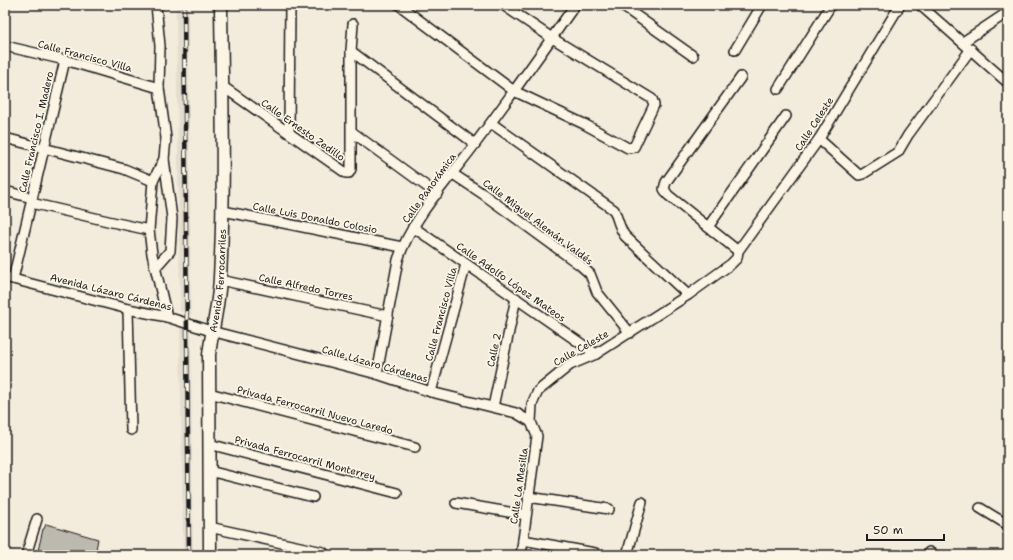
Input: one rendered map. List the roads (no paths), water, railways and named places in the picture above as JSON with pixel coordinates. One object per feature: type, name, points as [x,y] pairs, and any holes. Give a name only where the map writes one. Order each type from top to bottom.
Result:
[{"type":"street","points":[[155,268],[170,251],[172,218],[164,159],[166,138],[159,88],[160,46],[156,5]]},
{"type":"street","name":"Avenida Ferrocarriles","points":[[210,555],[209,355],[211,331],[217,305],[220,280],[223,211],[221,5]]},
{"type":"street","points":[[289,133],[290,5]]},
{"type":"street","points":[[399,5],[514,91],[584,124],[628,148],[634,147],[654,105],[652,100],[552,38],[503,5]]},
{"type":"street","points":[[552,38],[575,5]]},
{"type":"street","points":[[621,5],[693,56]]},
{"type":"street","points":[[735,50],[762,5]]},
{"type":"street","points":[[778,88],[831,5]]},
{"type":"street","name":"Calle Celeste","points":[[531,422],[532,404],[538,391],[547,382],[570,365],[596,354],[630,333],[688,295],[737,258],[738,251],[819,139],[900,5]]},
{"type":"street","points":[[920,5],[1008,83]]},
{"type":"street","points":[[963,42],[1008,12]]},
{"type":"street","name":"Calle Ernesto Zedillo","points":[[222,86],[346,173],[349,173],[351,169],[352,132],[351,51],[353,24]]},
{"type":"street","name":"Calle Panorámica","points":[[377,374],[398,260],[402,247],[413,227],[491,123],[552,38]]},
{"type":"street","name":"Calle Francisco Villa","points":[[5,46],[65,60],[159,88]]},
{"type":"street","points":[[819,139],[859,175],[863,174],[898,152],[908,135],[971,50]]},
{"type":"street","points":[[351,51],[475,144]]},
{"type":"street","name":"Calle Francisco I. Madero","points":[[9,278],[32,201],[65,60]]},
{"type":"street","points":[[738,251],[668,195],[664,189],[666,182],[741,77]]},
{"type":"street","points":[[708,227],[786,116]]},
{"type":"street","points":[[491,123],[614,210],[619,228],[625,236],[688,295]]},
{"type":"street","points":[[352,132],[437,194]]},
{"type":"street","points":[[5,138],[124,169],[153,181]]},
{"type":"street","points":[[164,159],[153,181],[149,230],[152,254],[167,317]]},
{"type":"street","name":"Calle Miguel Alemán Valdés","points":[[453,174],[483,194],[580,265],[590,274],[597,292],[630,333]]},
{"type":"street","points":[[5,191],[32,201],[149,230]]},
{"type":"street","name":"Calle Luis Donaldo Colosio","points":[[223,211],[402,247]]},
{"type":"street","name":"Calle Adolfo López Mateos","points":[[413,227],[596,354]]},
{"type":"street","name":"Calle Francisco Villa","points":[[431,392],[466,264]]},
{"type":"street","name":"Avenida Lázaro Cárdenas","points":[[9,278],[128,309],[167,317],[211,331]]},
{"type":"street","name":"Calle Alfredo Torres","points":[[220,280],[388,316]]},
{"type":"street","name":"Calle 2","points":[[493,407],[516,298]]},
{"type":"street","points":[[128,309],[131,430]]},
{"type":"street","name":"Calle Lázaro Cárdenas","points":[[211,331],[377,374],[431,392],[516,413],[531,422]]},
{"type":"street","name":"Privada Ferrocarril Nuevo Laredo","points":[[208,393],[415,447]]},
{"type":"street","name":"Calle La Mesilla","points":[[521,555],[528,497],[538,436],[531,422]]},
{"type":"street","name":"Privada Ferrocarril Monterrey","points":[[209,444],[397,493]]},
{"type":"street","points":[[209,471],[313,497]]},
{"type":"street","points":[[528,497],[609,509]]},
{"type":"street","points":[[626,555],[642,502]]},
{"type":"street","points":[[456,503],[526,515]]},
{"type":"street","points":[[980,508],[1008,525]]},
{"type":"street","points":[[26,555],[37,518]]},
{"type":"street","points":[[209,527],[323,552]]},
{"type":"street","points":[[523,540],[594,553]]},
{"type":"railway","points":[[184,5],[189,555]]}]
